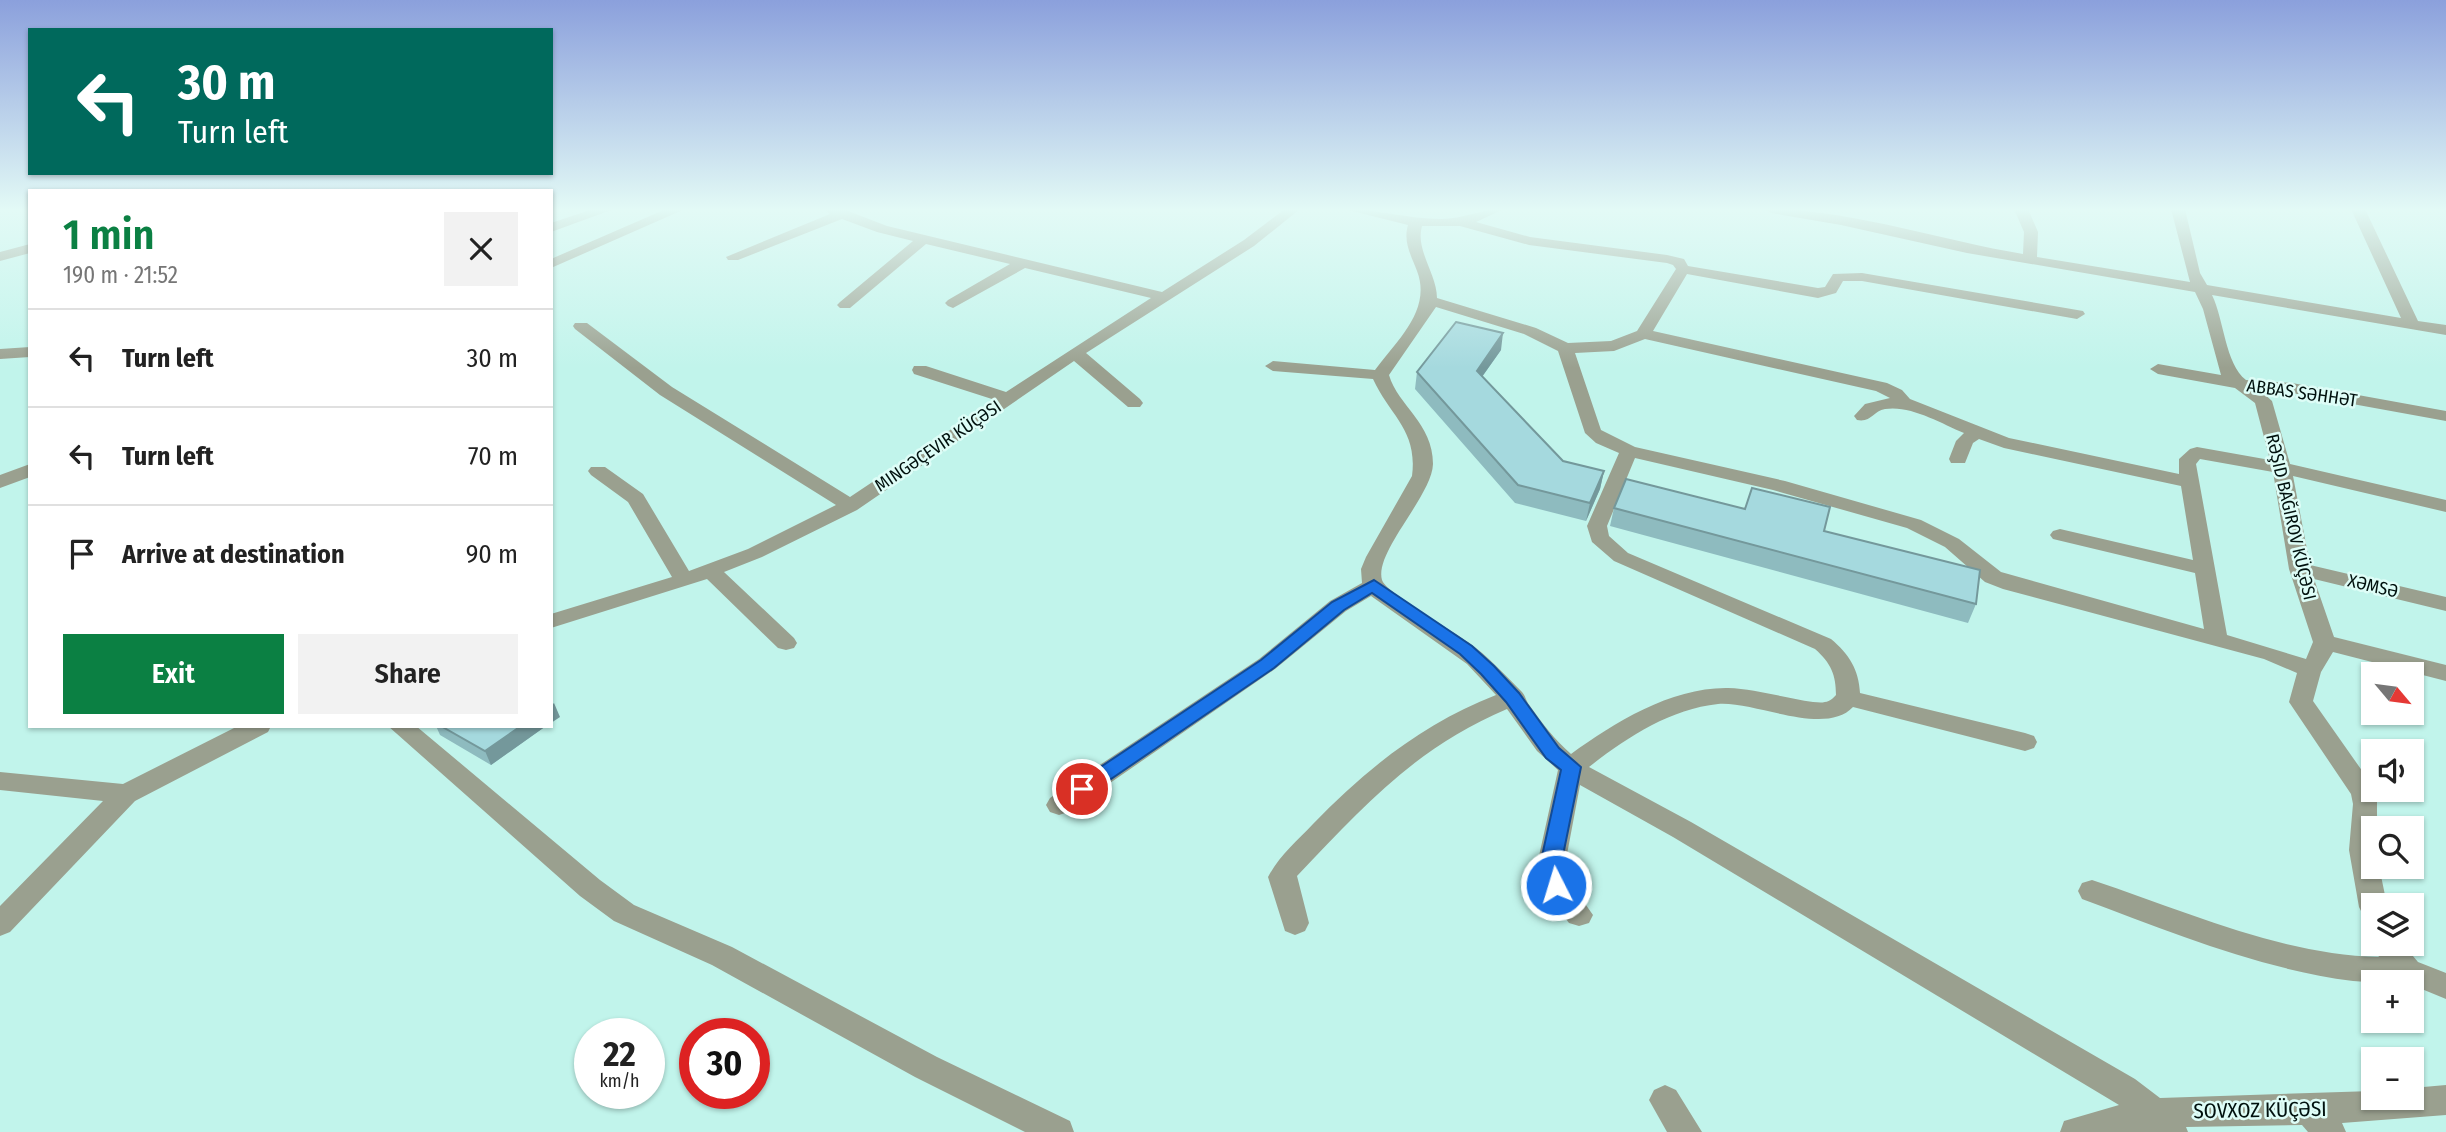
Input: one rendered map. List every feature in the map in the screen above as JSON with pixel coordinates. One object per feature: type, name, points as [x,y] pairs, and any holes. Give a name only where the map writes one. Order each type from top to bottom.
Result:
[{"type":"street","points":[[845,305],[896,262]]},
{"type":"street","points":[[1018,262],[1165,297]]},
{"type":"street","name":"MINGƏÇEVIR KÜÇƏSI","points":[[553,620],[710,570],[795,535],[850,506],[1075,353],[1220,262]]},
{"type":"street","points":[[1380,375],[1427,311],[1431,301],[1432,287],[1421,262]]},
{"type":"street","points":[[1678,262],[1683,269]]},
{"type":"street","points":[[2041,262],[2446,330]]},
{"type":"street","points":[[2190,262],[2211,309],[2230,376],[2263,401],[2282,468],[2300,569],[2323,642],[2319,659],[2310,669],[2301,702],[2364,792],[2366,804],[2362,850],[2370,893]]},
{"type":"street","points":[[2383,262],[2412,324]]},
{"type":"street","points":[[953,303],[1023,263]]},
{"type":"street","points":[[1683,269],[1818,293],[1831,290],[1838,276],[1862,278],[2077,314]]},
{"type":"street","points":[[1643,334],[1683,269]]},
{"type":"street","points":[[1431,301],[1530,331],[1565,348],[1614,346],[1643,334],[1881,387],[1896,394],[1904,403]]},
{"type":"street","points":[[581,326],[666,391],[850,506]]},
{"type":"street","points":[[1565,348],[1574,364],[1591,431],[1608,443],[1629,452],[1778,485],[1914,524],[1952,543],[1993,577],[2011,584],[2272,654],[2310,669]]},
{"type":"street","points":[[0,354],[28,352]]},
{"type":"street","points":[[1075,353],[1134,403]]},
{"type":"street","points":[[1273,366],[1380,375]]},
{"type":"street","name":"ABBAS SƏHHƏT","points":[[2158,369],[2245,385],[2292,388],[2446,416]]},
{"type":"street","points":[[920,370],[1007,398]]},
{"type":"street","points":[[1380,375],[1382,382],[1411,422],[1422,446],[1425,465],[1417,486],[1378,553],[1371,570],[1374,585],[1399,607],[1466,650],[1513,697],[1552,753],[1571,767],[1677,826],[1844,928],[2124,1089],[2162,1122]]},
{"type":"street","points":[[1863,416],[1868,408],[1876,404],[1904,403],[2004,442],[2049,454],[2189,482]]},
{"type":"street","points":[[1958,459],[1965,441],[1977,431]]},
{"type":"street","points":[[1579,915],[1556,885],[1551,865],[1571,767],[1600,744],[1671,706],[1721,696],[1759,699],[1817,710],[1836,709],[1848,698],[1849,678],[1840,658],[1823,644],[1621,557],[1599,538],[1597,526],[1629,452]]},
{"type":"street","points":[[2217,639],[2189,482],[2188,459],[2197,453],[2282,468],[2446,506]]},
{"type":"street","points":[[0,482],[28,471]]},
{"type":"street","points":[[598,471],[636,498],[684,580]]},
{"type":"street","points":[[2060,535],[2205,569]]},
{"type":"street","name":"XƏMSƏ","points":[[2300,569],[2446,604]]},
{"type":"street","points":[[710,570],[786,643]]},
{"type":"street","points":[[1059,805],[1267,664],[1346,600],[1374,585]]},
{"type":"street","points":[[2323,642],[2446,673]]},
{"type":"street","points":[[1295,923],[1282,877],[1287,868],[1383,772],[1453,725],[1483,708],[1513,697]]},
{"type":"street","points":[[1848,698],[2025,742]]},
{"type":"street","points":[[0,924],[126,794],[255,728]]},
{"type":"street","points":[[402,728],[590,888],[624,913],[722,956],[891,1048],[1058,1132]]},
{"type":"street","points":[[0,781],[126,794]]},
{"type":"street","points":[[2092,891],[2246,946],[2306,961],[2354,969],[2381,970]]},
{"type":"street","points":[[2395,956],[2407,970]]},
{"type":"street","points":[[2424,977],[2446,986]]},
{"type":"street","points":[[1665,1100],[1686,1132]]},
{"type":"street","name":"SOVXOZ KÜÇƏSI","points":[[2076,1132],[2112,1119],[2162,1122],[2319,1121],[2446,1100]]},
{"type":"building","points":[[1456,322],[1503,333],[1477,371],[1563,461],[1604,471],[1590,503],[1518,485],[1417,372]]},
{"type":"building","points":[[1626,479],[1745,509],[1752,488],[1830,507],[1824,531],[1980,570],[1976,604],[1614,508]]},
{"type":"building","points":[[445,728],[518,728],[485,751]]},
{"type":"route","points":[[1082,789],[1267,664],[1354,594],[1374,585],[1399,607],[1466,650],[1488,670],[1513,697],[1552,753],[1571,767],[1551,865],[1556,885]]}]
